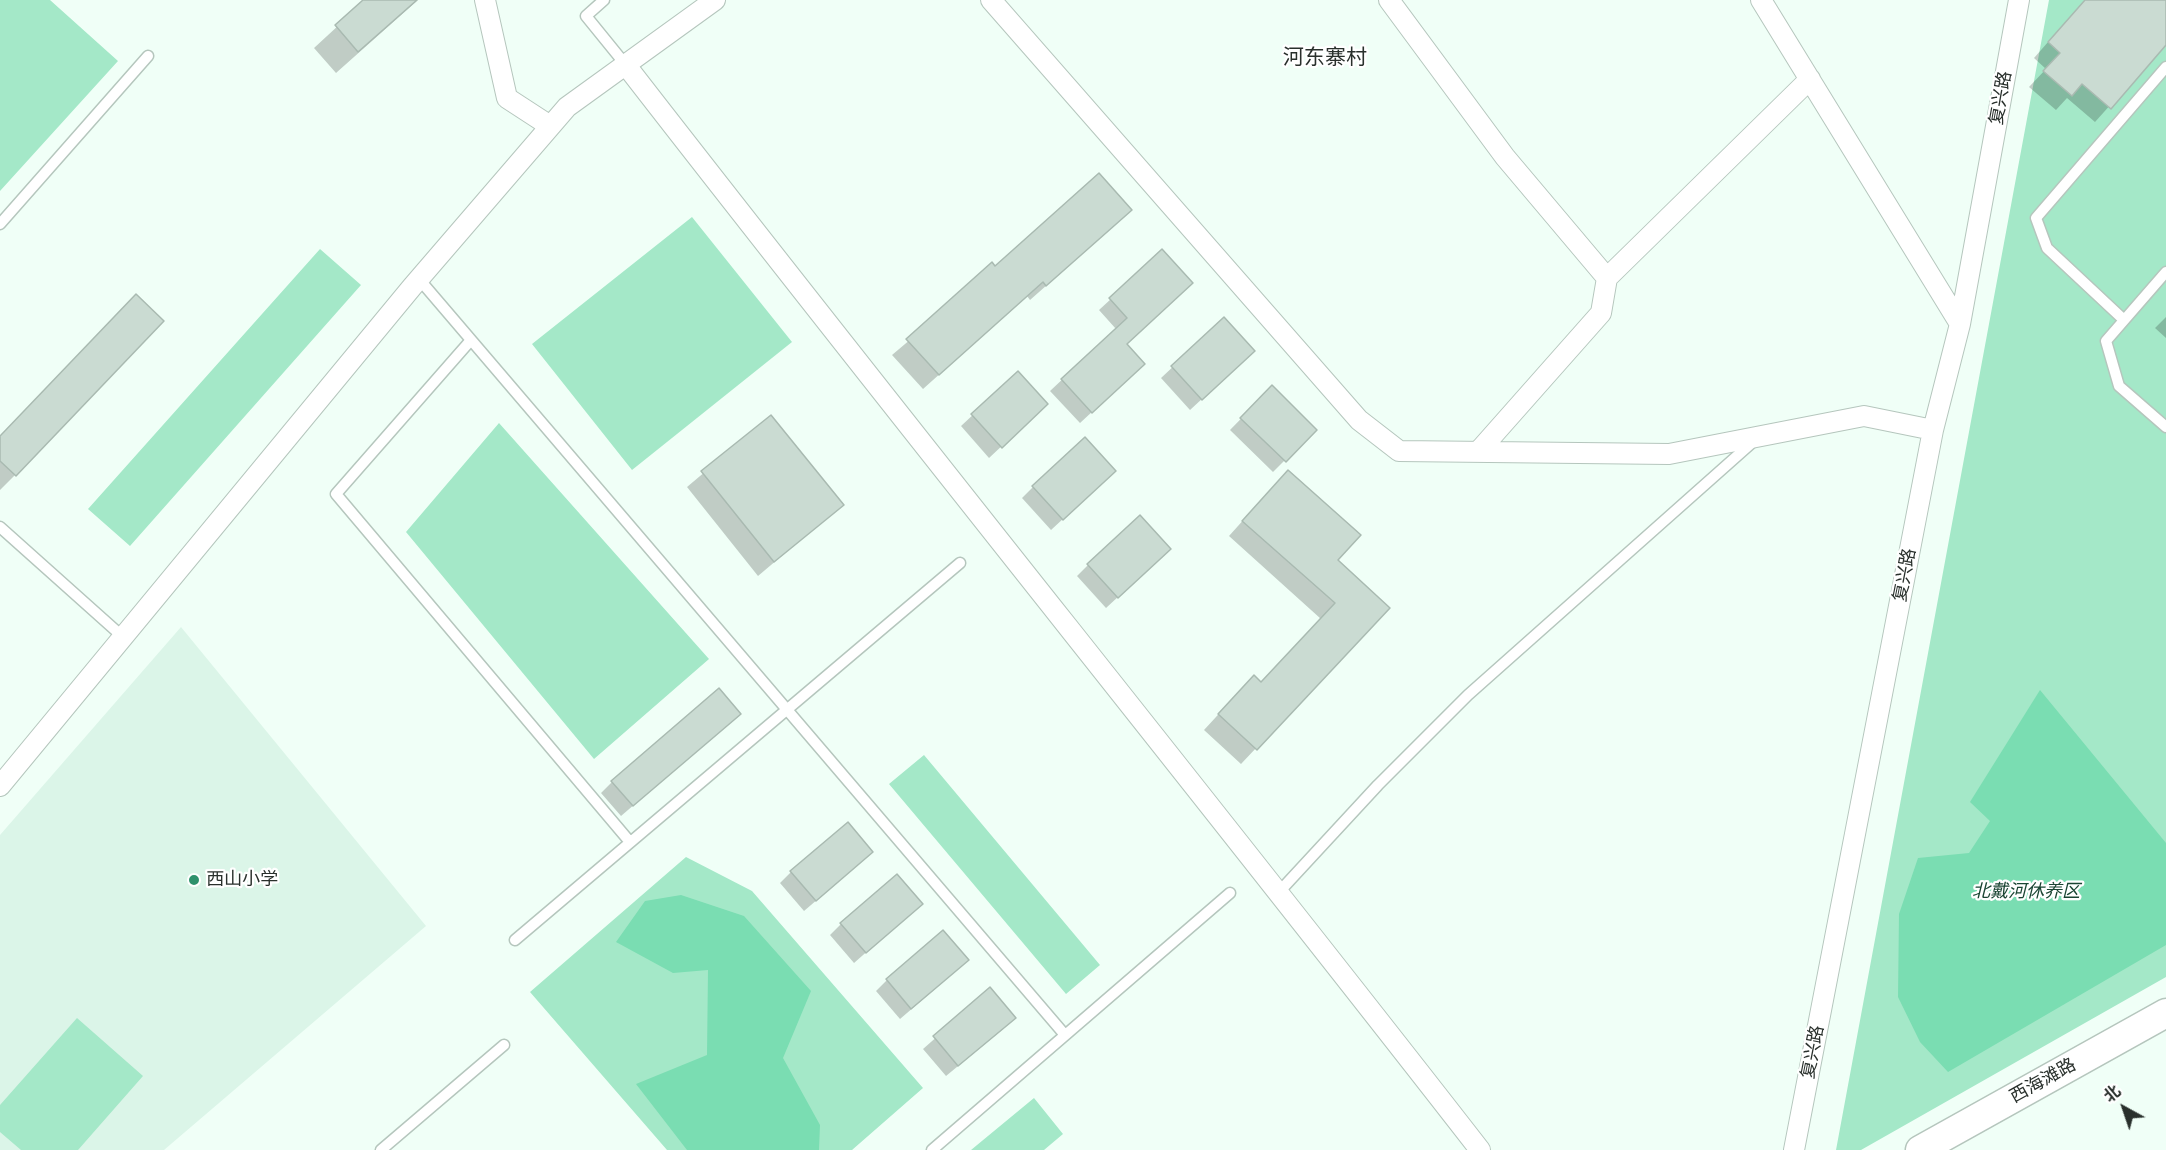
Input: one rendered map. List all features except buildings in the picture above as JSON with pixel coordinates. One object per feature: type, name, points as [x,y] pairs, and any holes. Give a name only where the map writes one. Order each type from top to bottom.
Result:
[{"type":"main road","name":"西海滩路","points":[[1920,1150],[2166,1013]]},
{"type":"street","points":[[485,0],[507,98],[550,126]]},
{"type":"street","points":[[0,786],[419,279],[567,107],[715,0]]},
{"type":"street","points":[[992,0],[1359,420],[1399,451],[1669,454],[1864,416],[1934,430]]},
{"type":"street","points":[[1389,0],[1505,157],[1607,278]]},
{"type":"street","points":[[1761,0],[1960,324]]},
{"type":"street","name":"复兴路","points":[[1794,1150],[1934,430],[1960,324],[2019,0]]},
{"type":"street","points":[[625,64],[865,374],[1279,892],[1480,1150]]},
{"type":"street","points":[[1478,452],[1601,313],[1607,278],[1810,79]]},
{"type":"lane","points":[[604,0],[586,16],[625,64]]},
{"type":"lane","points":[[0,224],[148,56]]},
{"type":"lane","points":[[2124,320],[2047,248],[2036,218],[2166,67]]},
{"type":"lane","points":[[2166,272],[2106,341],[2119,386],[2166,427]]},
{"type":"lane","points":[[419,279],[1065,1035]]},
{"type":"lane","points":[[471,340],[336,494],[630,842]]},
{"type":"lane","points":[[1279,892],[1378,785],[1468,696],[1758,437]]},
{"type":"lane","points":[[0,527],[123,637]]},
{"type":"lane","points":[[515,940],[960,563]]},
{"type":"lane","points":[[932,1150],[1230,893]]},
{"type":"lane","points":[[382,1150],[504,1045]]},
{"type":"shaded area","name":"西山小学","points":[[181,627],[426,926],[164,1150],[0,1150],[0,835]]},
{"type":"shaded area","points":[[2040,690],[2166,843],[2166,945],[1948,1072],[1920,1042],[1898,997],[1899,914],[1918,858],[1969,853],[1990,821],[1970,802]]},
{"type":"shaded area","points":[[681,895],[744,916],[811,991],[783,1058],[820,1125],[819,1150],[687,1150],[636,1084],[707,1055],[708,970],[673,973],[616,942],[645,901]]},
{"type":"green space","points":[[0,0],[50,0],[118,61],[0,191]]},
{"type":"green space","name":"北戴河休养区","points":[[2049,0],[2166,0],[2166,977],[1861,1150],[1836,1150]]},
{"type":"green space","points":[[692,217],[792,342],[632,470],[532,344]]},
{"type":"green space","points":[[320,249],[361,285],[130,546],[88,509]]},
{"type":"green space","points":[[499,423],[709,659],[594,759],[406,532]]},
{"type":"green space","points":[[924,755],[1100,965],[1066,994],[889,784]]},
{"type":"green space","points":[[686,857],[752,891],[923,1088],[852,1150],[667,1150],[530,992]]},
{"type":"green space","points":[[77,1018],[143,1076],[78,1150],[21,1150],[0,1132],[0,1105]]},
{"type":"green space","points":[[1034,1098],[1063,1134],[1044,1150],[971,1150]]},
{"type":"place","name":"西山小学","points":[[194,880]]},
{"type":"district","name":"河东寨村","points":[[1325,58]]}]
